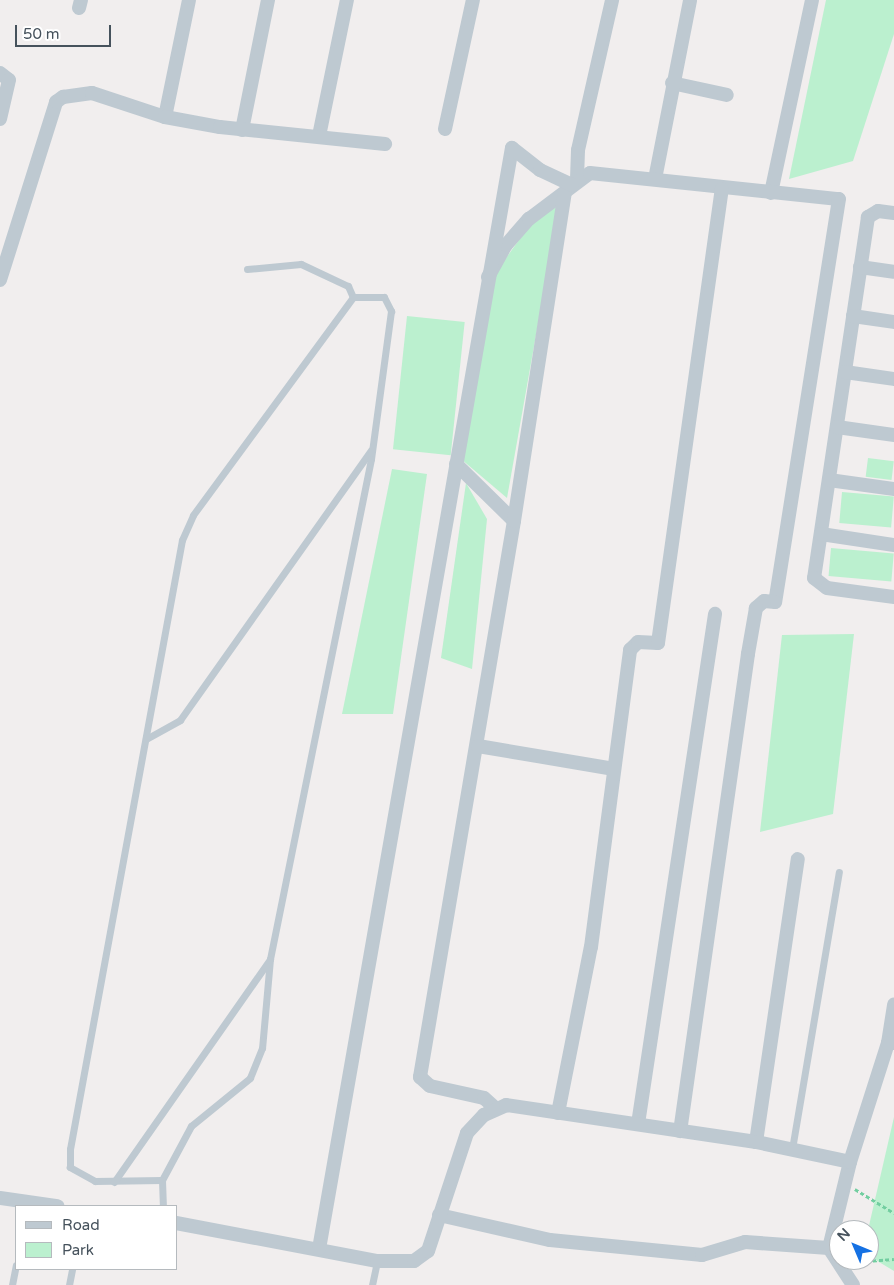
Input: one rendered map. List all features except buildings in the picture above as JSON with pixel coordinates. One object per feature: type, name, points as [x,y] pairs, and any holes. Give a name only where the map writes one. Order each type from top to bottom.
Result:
[{"type":"street","points":[[165,117],[190,0]]},
{"type":"street","points":[[242,130],[268,0]]},
{"type":"street","points":[[319,136],[347,0]]},
{"type":"street","points":[[445,129],[473,0]]},
{"type":"street","points":[[495,1108],[484,1098],[430,1086],[420,1077],[478,746],[571,186],[612,0]]},
{"type":"street","points":[[655,179],[672,83],[690,0]]},
{"type":"street","points":[[771,193],[812,0]]},
{"type":"street","points":[[0,73],[9,80],[0,119]]},
{"type":"street","points":[[672,83],[727,95]]},
{"type":"street","points":[[0,280],[56,102],[75,93],[92,93],[165,117],[242,130],[319,136],[385,144]]},
{"type":"street","points":[[319,1249],[512,148],[540,170],[571,186]]},
{"type":"street","points":[[488,277],[506,245],[529,219],[590,173],[655,179],[722,189],[839,199],[775,602],[764,601],[756,608],[748,654],[680,1131]]},
{"type":"street","points":[[558,1113],[591,948],[630,650],[638,642],[658,643],[722,189]]},
{"type":"street","points":[[894,214],[878,211],[868,217],[821,534],[817,583],[894,597]]},
{"type":"street","points":[[860,267],[894,272]]},
{"type":"street","points":[[853,316],[894,322]]},
{"type":"street","points":[[845,372],[894,379]]},
{"type":"street","points":[[837,427],[894,435]]},
{"type":"street","points":[[456,464],[514,521]]},
{"type":"street","points":[[829,480],[894,489]]},
{"type":"street","points":[[821,534],[894,545]]},
{"type":"street","points":[[638,1124],[715,614]]},
{"type":"street","points":[[478,746],[614,769]]},
{"type":"street","points":[[756,1142],[798,860]]},
{"type":"street","points":[[837,1220],[847,1185],[850,1162],[891,1043],[894,1004]]},
{"type":"street","points":[[178,1223],[377,1261],[421,1257],[428,1251],[467,1133],[495,1108],[506,1105],[756,1142],[850,1162]]},
{"type":"street","points":[[0,1198],[44,1205]]},
{"type":"street","points":[[439,1215],[550,1240],[702,1255],[745,1242],[829,1248]]},
{"type":"street","points":[[843,1270],[853,1285]]},
{"type":"lane","points":[[247,268],[301,264],[348,286],[353,297]]},
{"type":"lane","points":[[163,1205],[162,1180],[191,1126],[250,1078],[262,1048],[270,959],[373,446],[391,311],[384,297],[353,297]]},
{"type":"lane","points":[[162,1180],[95,1181],[70,1167],[70,1149],[182,540],[189,523],[353,297]]},
{"type":"lane","points":[[146,739],[180,720],[373,446]]},
{"type":"lane","points":[[792,1150],[839,872]]},
{"type":"lane","points":[[114,1182],[270,959]]},
{"type":"lane","points":[[372,1285],[377,1261]]},
{"type":"lane","points":[[12,1285],[15,1270]]},
{"type":"lane","points":[[69,1285],[72,1270]]},
{"type":"path","points":[[847,1185],[894,1213]]},
{"type":"path","points":[[879,1260],[894,1259]]},
{"type":"green space","points":[[826,0],[894,0],[894,34],[853,161],[789,179]]},
{"type":"green space","points":[[560,200],[507,498],[461,459],[493,276],[532,222]]},
{"type":"green space","points":[[407,316],[465,322],[451,455],[393,449]]},
{"type":"green space","points":[[868,458],[894,461],[891,480],[866,477]]},
{"type":"green space","points":[[392,469],[427,474],[393,714],[342,714]]},
{"type":"green space","points":[[466,483],[487,519],[472,669],[441,658]]},
{"type":"green space","points":[[842,492],[894,497],[891,527],[839,523]]},
{"type":"green space","points":[[831,548],[894,553],[891,581],[829,576]]},
{"type":"green space","points":[[854,634],[833,814],[760,832],[782,635]]},
{"type":"green space","points":[[894,1117],[894,1271],[879,1262],[879,1220],[870,1220]]}]
